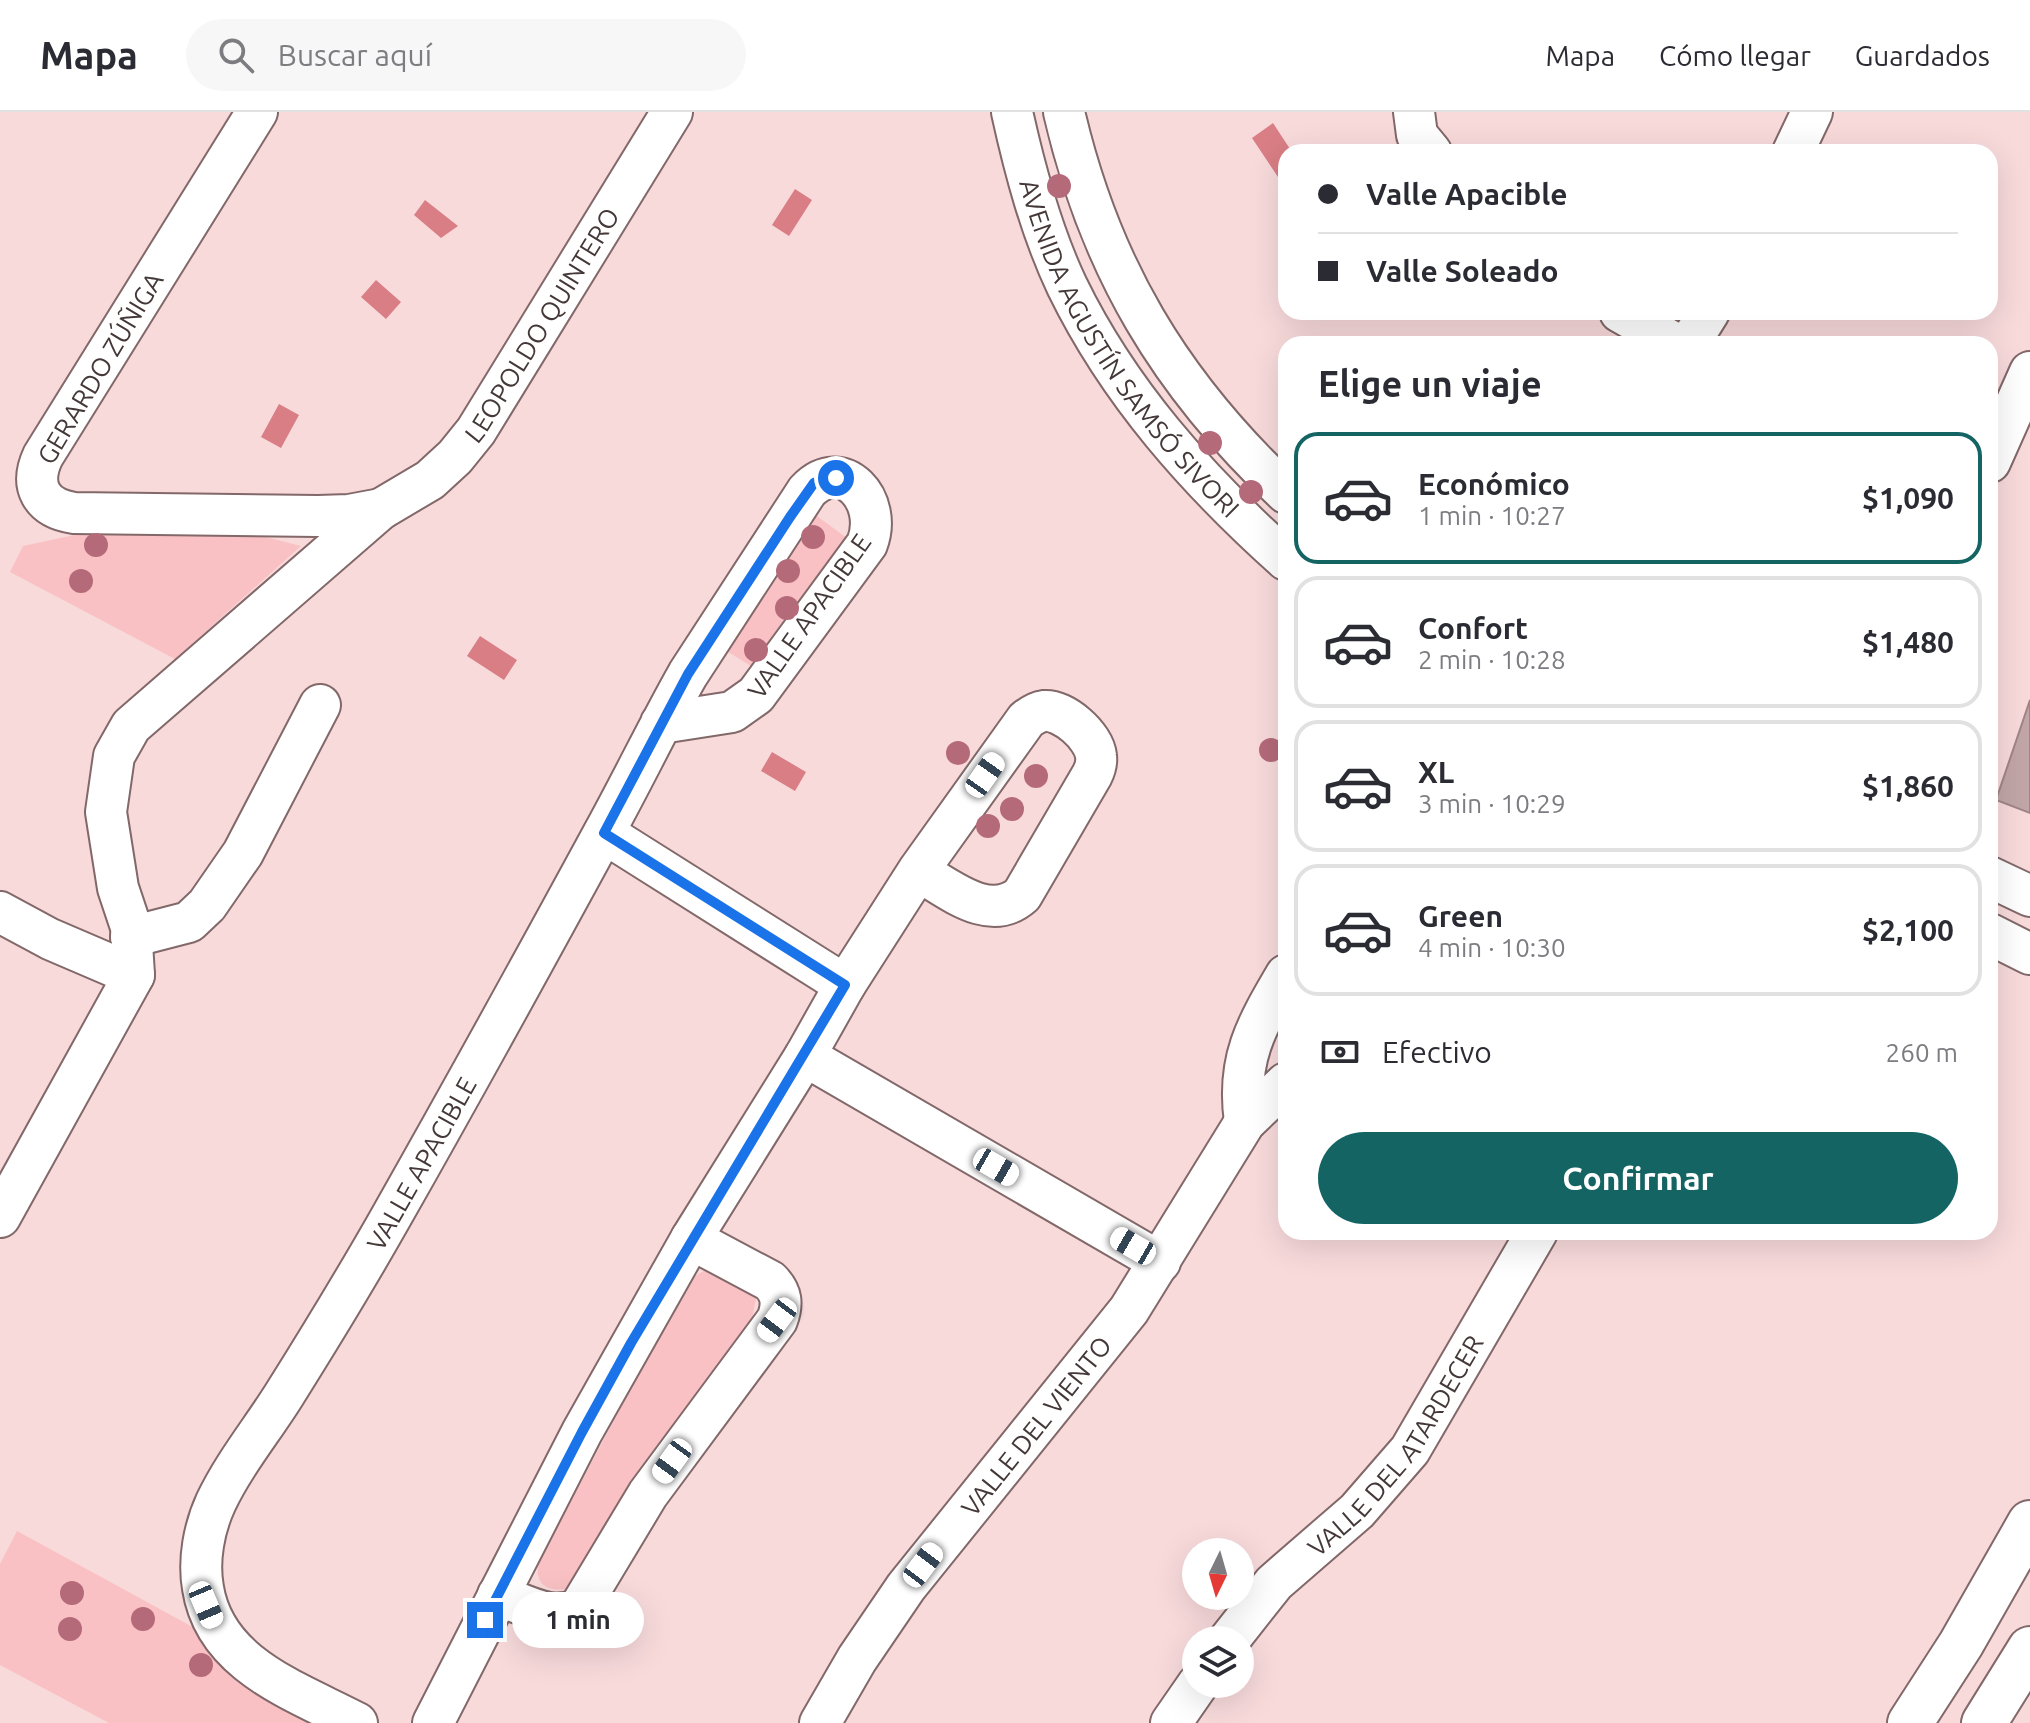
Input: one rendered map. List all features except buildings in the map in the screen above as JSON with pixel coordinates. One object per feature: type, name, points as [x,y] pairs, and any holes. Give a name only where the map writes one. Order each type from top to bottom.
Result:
[{"type":"main road","points":[[1910,1723],[1961,1644],[2030,1523]]},
{"type":"main road","points":[[1984,1723],[2030,1649]]},
{"type":"street","name":"GERARDO ZÚÑIGA","points":[[257,112],[43,456],[37,468],[36,482],[49,505],[74,513],[318,516],[381,509]]},
{"type":"street","name":"LEOPOLDO QUINTERO","points":[[381,509],[430,480],[455,457],[476,431],[672,112]]},
{"type":"street","name":"AVENIDA AGUSTÍN SAMSÓ SIVORI","points":[[1012,112],[1026,172],[1049,244],[1093,334],[1154,424],[1195,473],[1278,553]]},
{"type":"street","name":"AVENIDA AGUSTÍN SAMSÓ SIVORI","points":[[1064,112],[1106,247],[1152,332],[1227,433],[1278,485]]},
{"type":"street","points":[[1797,144],[1812,112]]},
{"type":"street","points":[[1634,320],[1662,336]]},
{"type":"street","points":[[1998,444],[2030,372]]},
{"type":"street","name":"VALLE APACIBLE","points":[[357,1723],[242,1660],[214,1623],[206,1605],[201,1568],[205,1533],[217,1501],[376,1242],[604,833],[661,723],[688,674],[814,483],[836,478],[860,490],[872,516],[867,544],[756,695],[732,712],[661,723]]},
{"type":"street","points":[[132,956],[106,812],[114,756],[119,746],[131,726],[381,509]]},
{"type":"street","points":[[0,1217],[132,956],[189,922],[207,905],[243,853],[320,705]]},
{"type":"street","points":[[433,1723],[582,1432],[691,1239],[918,871],[1033,714],[1044,711],[1063,716],[1088,738],[1096,755],[1092,775],[1022,895],[1013,903],[1002,907],[983,907],[918,871]]},
{"type":"street","points":[[604,833],[845,985]]},
{"type":"street","points":[[1998,881],[2030,896]]},
{"type":"street","points":[[0,912],[50,939],[132,956]]},
{"type":"street","points":[[1998,938],[2030,954]]},
{"type":"street","points":[[1245,1122],[1242,1076],[1247,1049],[1257,1024],[1278,989]]},
{"type":"street","points":[[805,1056],[1160,1262]]},
{"type":"street","name":"VALLE DEL VIENTO","points":[[820,1723],[857,1659],[906,1587],[1121,1321],[1245,1122],[1278,1091]]},
{"type":"street","points":[[498,1595],[554,1614],[572,1613],[580,1607],[648,1494],[777,1320],[781,1299],[770,1281],[691,1239]]},
{"type":"street","name":"VALLE DEL ATARDECER","points":[[1240,1626],[1274,1583],[1357,1511],[1410,1450],[1532,1240]]},
{"type":"street","points":[[1171,1723],[1188,1698]]},
{"type":"shaded area","points":[[1273,123],[1287,144],[1278,144],[1278,177],[1252,138]]},
{"type":"shaded area","points":[[795,189],[812,200],[789,236],[772,225]]},
{"type":"shaded area","points":[[425,200],[458,226],[441,238],[414,215]]},
{"type":"shaded area","points":[[376,280],[401,302],[386,319],[361,297]]},
{"type":"shaded area","points":[[279,404],[299,415],[281,448],[261,437]]},
{"type":"shaded area","points":[[814,514],[847,538],[751,666],[725,650]]},
{"type":"shaded area","points":[[79,534],[262,536],[301,546],[175,659],[10,572],[23,546]]},
{"type":"shaded area","points":[[480,636],[517,660],[504,680],[467,656]]},
{"type":"shaded area","points":[[772,752],[806,772],[795,791],[761,771]]},
{"type":"shaded area","points":[[709,1268],[742,1283],[756,1298],[752,1319],[566,1589],[548,1588],[538,1577],[538,1564],[688,1280]]},
{"type":"shaded area","points":[[17,1531],[200,1631],[338,1723],[109,1723],[0,1665],[0,1564]]},
{"type":"route","points":[[485,1620],[545,1501],[631,1343],[845,985],[604,833],[688,674],[790,517],[814,483],[836,478]]}]
